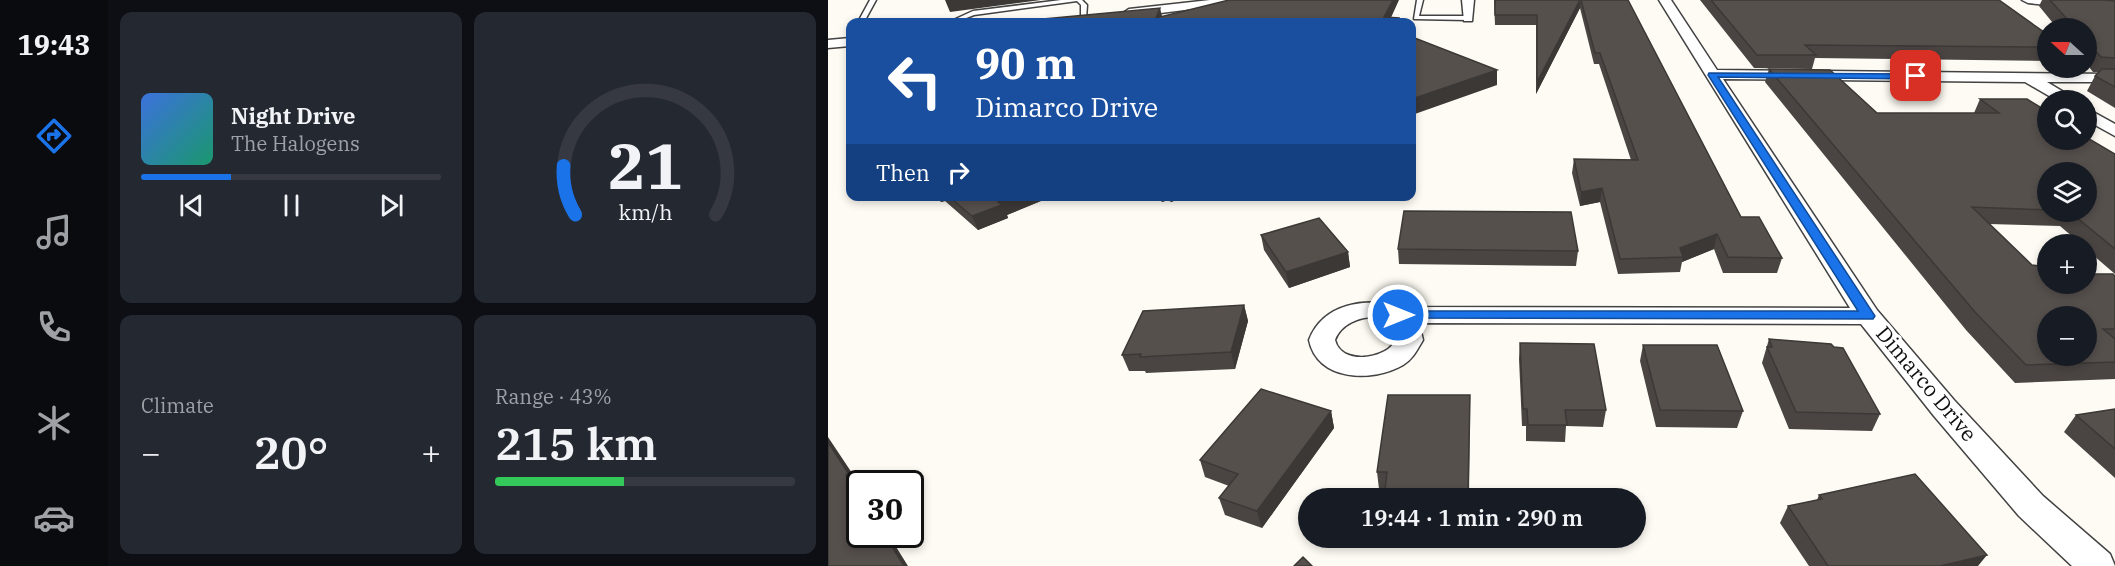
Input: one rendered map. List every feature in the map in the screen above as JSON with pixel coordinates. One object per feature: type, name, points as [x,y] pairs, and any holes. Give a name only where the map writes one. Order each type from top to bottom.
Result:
[{"type":"street","points":[[1118,15],[1239,0]]},
{"type":"street","points":[[1468,0],[1468,18]]},
{"type":"street","name":"Dimarco Drive","points":[[1665,0],[1868,316],[1944,408],[2031,506],[2097,566]]},
{"type":"street","points":[[2028,0],[2115,8]]},
{"type":"street","points":[[1194,7],[1213,18]]},
{"type":"street","points":[[828,44],[846,42]]},
{"type":"street","points":[[1712,75],[2115,78]]},
{"type":"street","points":[[2029,78],[2049,90]]},
{"type":"street","points":[[2097,120],[2115,131]]},
{"type":"street","points":[[1398,315],[1868,316]]},
{"type":"lane","points":[[863,18],[873,0]]},
{"type":"lane","points":[[959,18],[1024,3],[1077,0],[1084,5],[1085,18]]},
{"type":"lane","points":[[1420,0],[1416,18],[1468,18]]},
{"type":"building","points":[[1229,0],[1393,0],[1384,17],[1399,18],[1156,18]]},
{"type":"building","points":[[1495,0],[1580,0],[1537,82],[1537,15],[1495,15]]},
{"type":"building","points":[[1581,0],[1628,0],[1741,217],[1759,217],[1782,258],[1728,257],[1717,234],[1680,248],[1683,257],[1620,259],[1602,188],[1581,192],[1574,159],[1638,160],[1600,53],[1595,53]]},
{"type":"building","points":[[1711,0],[1999,0],[2037,27],[2037,47],[1805,45],[1816,55],[1757,55]]},
{"type":"building","points":[[2050,0],[2115,1],[2115,58],[2101,57],[2097,53],[2097,18],[2066,18]]},
{"type":"building","points":[[1160,8],[1156,18],[1053,18]]},
{"type":"building","points":[[1416,39],[1497,70],[1416,98]]},
{"type":"building","points":[[1769,69],[1830,70],[1877,113],[1999,113],[1980,99],[2027,99],[2037,105],[2037,150],[2097,150],[2097,143],[2115,154],[2115,249],[2082,222],[2097,222],[2097,162],[2037,162],[2037,210],[1972,207],[2032,265],[2037,266],[2037,294],[2097,294],[2097,274],[2115,276],[2115,329],[2103,329],[2115,339],[2115,362],[2097,363],[2097,306],[2037,306],[2037,365],[2026,365],[1975,312]]},
{"type":"building","points":[[2102,69],[2115,69],[2115,87],[2097,77]]},
{"type":"building","points":[[954,201],[1000,201],[998,202],[1002,205],[972,216]]},
{"type":"building","points":[[1404,211],[1571,212],[1578,251],[1398,249]]},
{"type":"building","points":[[1319,218],[1348,252],[1286,272],[1261,235]]},
{"type":"building","points":[[1244,305],[1231,352],[1140,357],[1141,354],[1122,355],[1143,311]]},
{"type":"building","points":[[1769,339],[1831,344],[1834,347],[1843,348],[1880,414],[1796,412],[1767,347],[1772,347]]},
{"type":"building","points":[[1520,343],[1594,344],[1606,410],[1565,410],[1567,425],[1528,425],[1527,409],[1523,409]]},
{"type":"building","points":[[1643,345],[1717,345],[1743,411],[1660,410]]},
{"type":"building","points":[[1261,389],[1331,411],[1257,511],[1219,498],[1238,474],[1200,460]]},
{"type":"building","points":[[1388,395],[1470,395],[1468,488],[1385,488],[1387,472],[1377,472]]},
{"type":"building","points":[[2115,409],[2115,449],[2076,415]]},
{"type":"building","points":[[828,442],[846,470],[846,548],[893,548],[904,566],[828,566]]},
{"type":"building","points":[[1915,474],[1987,555],[1940,566],[1828,566],[1788,506],[1822,499],[1819,495]]},
{"type":"building","points":[[1303,557],[1312,566],[1294,566]]},
{"type":"route","points":[[1398,315],[1868,316],[1712,75],[1916,76]]}]
